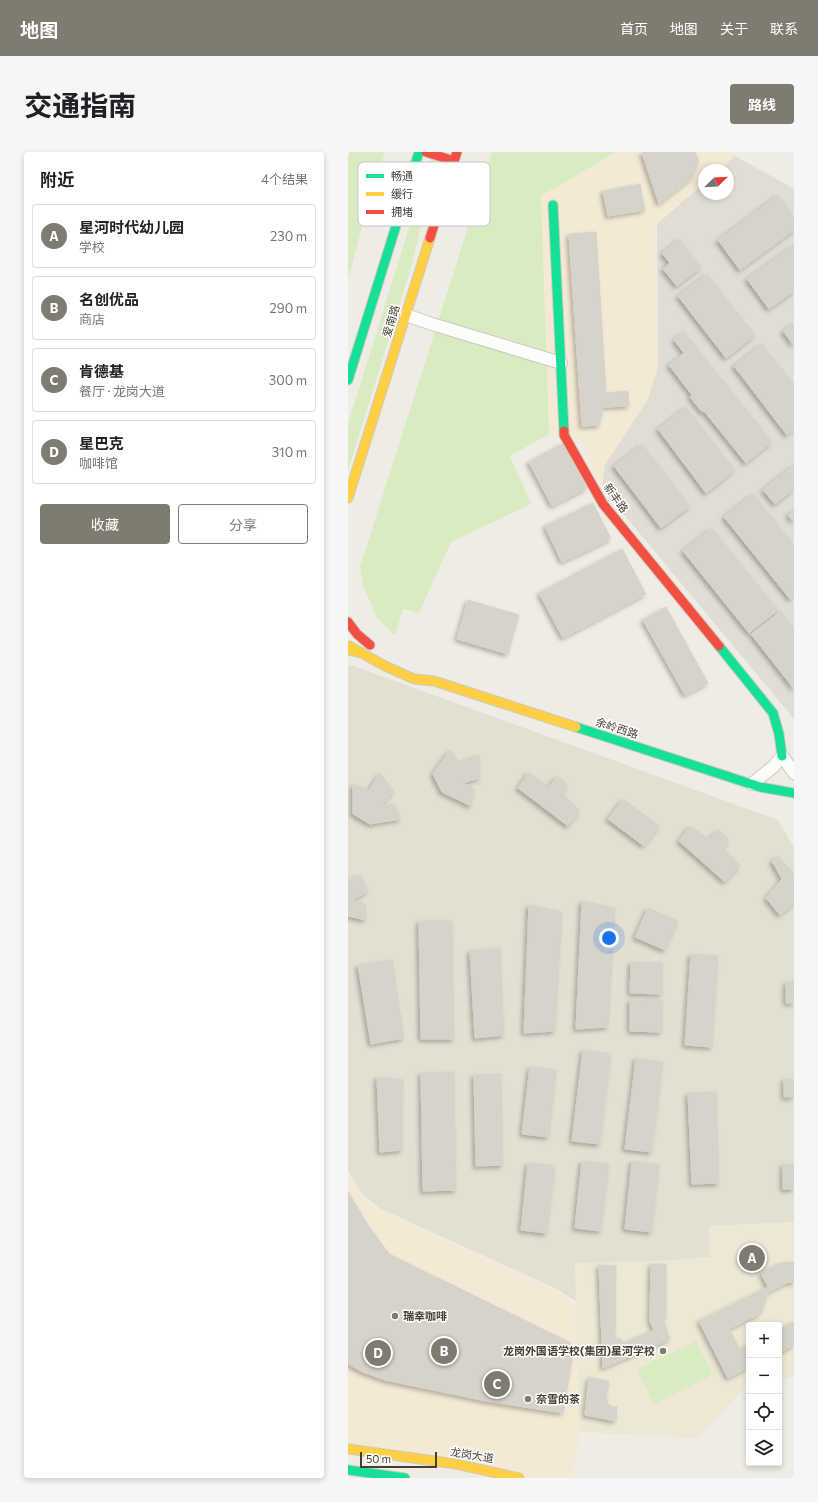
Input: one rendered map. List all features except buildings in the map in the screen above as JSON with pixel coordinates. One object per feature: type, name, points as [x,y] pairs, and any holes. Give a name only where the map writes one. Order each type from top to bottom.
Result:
[{"type":"main road","points":[[416,162],[419,152]]},
{"type":"main road","points":[[426,152],[454,161]]},
{"type":"main road","name":"爱南路","points":[[454,161],[457,152]]},
{"type":"main road","name":"新丰路","points":[[553,205],[564,435],[603,504],[773,712],[780,730],[782,756]]},
{"type":"main road","points":[[348,380],[396,226]]},
{"type":"main road","name":"爱南路","points":[[348,498],[434,226]]},
{"type":"main road","points":[[348,622],[357,634],[373,647],[348,632]]},
{"type":"main road","name":"余岭西路","points":[[348,646],[414,679],[434,681],[752,784],[794,793]]},
{"type":"main road","points":[[348,650],[362,653]]},
{"type":"main road","name":"余岭西路","points":[[415,669],[434,681]]},
{"type":"main road","name":"龙岗大道","points":[[348,1449],[474,1467],[500,1472],[519,1478]]},
{"type":"main road","points":[[348,1470],[405,1478]]},
{"type":"street","points":[[406,315],[561,363]]},
{"type":"street","points":[[752,784],[774,766],[782,756],[794,773]]},
{"type":"shaded area","points":[[616,152],[728,152],[735,156],[726,164],[698,164],[698,189],[654,228],[658,367],[648,399],[605,465],[602,488],[581,440],[549,434],[541,196]]},
{"type":"shaded area","points":[[735,156],[794,189],[794,719],[602,488],[605,465],[648,399],[658,367],[657,224],[698,188],[698,200],[734,200],[734,164],[726,164]]},
{"type":"shaded area","points":[[351,665],[778,820],[794,848],[794,1222],[709,1226],[710,1257],[677,1260],[577,1302],[557,1289],[381,1209],[362,1194],[348,1171],[348,666]]},
{"type":"shaded area","points":[[348,1174],[361,1197],[386,1213],[563,1294],[574,1305],[579,1366],[579,1446],[571,1478],[497,1478],[348,1444]]},
{"type":"shaded area","name":"龙岗外国语学校(集团)星河学校","points":[[794,1222],[794,1376],[782,1379],[782,1322],[746,1322],[746,1388],[698,1438],[579,1432],[575,1263],[677,1260],[710,1257],[709,1226]]},
{"type":"green space","points":[[348,152],[385,152],[382,162],[358,162],[358,226],[362,226],[348,280]]},
{"type":"green space","points":[[492,152],[616,152],[541,196],[549,434],[510,456],[531,504],[451,542],[419,613],[403,609],[395,636],[377,618],[363,585],[360,567],[468,226],[490,226],[489,162]]},
{"type":"green space","points":[[431,157],[437,159],[436,162],[429,162]]},
{"type":"green space","points":[[410,226],[421,226],[412,264],[348,471],[348,424]]},
{"type":"green space","points":[[696,1341],[713,1375],[654,1404],[637,1369]]},
{"type":"traffic: fast","points":[[416,162],[419,152]]},
{"type":"traffic: fast","points":[[553,205],[564,431]]},
{"type":"traffic: fast","points":[[348,380],[396,226]]},
{"type":"traffic: fast","points":[[719,646],[773,713],[779,734],[782,756]]},
{"type":"traffic: fast","points":[[576,727],[760,787],[794,793]]},
{"type":"traffic: fast","points":[[348,1470],[405,1478]]},
{"type":"traffic: slow","points":[[348,498],[430,238]]},
{"type":"traffic: slow","points":[[349,646],[385,666],[414,679],[434,681],[576,727]]},
{"type":"traffic: slow","points":[[348,650],[362,653]]},
{"type":"traffic: slow","points":[[348,1449],[456,1464],[519,1478]]},
{"type":"traffic: jam","points":[[426,152],[454,161]]},
{"type":"traffic: jam","points":[[454,162],[457,152]]},
{"type":"traffic: jam","points":[[430,238],[434,226]]},
{"type":"traffic: jam","points":[[564,431],[564,435],[603,504],[719,646]]},
{"type":"traffic: jam","points":[[348,622],[357,634],[370,645]]},
{"type":"place","name":"星河时代幼儿园","points":[[752,1258]]},
{"type":"place","name":"瑞幸咖啡","points":[[395,1316]]},
{"type":"place","name":"名创优品","points":[[444,1351]]},
{"type":"place","name":"龙岗外国语学校(集团)星河学校","points":[[663,1351]]},
{"type":"place","name":"星巴克","points":[[378,1353]]},
{"type":"place","name":"肯德基","points":[[497,1384]]},
{"type":"place","name":"奈雪的茶","points":[[528,1399]]}]
